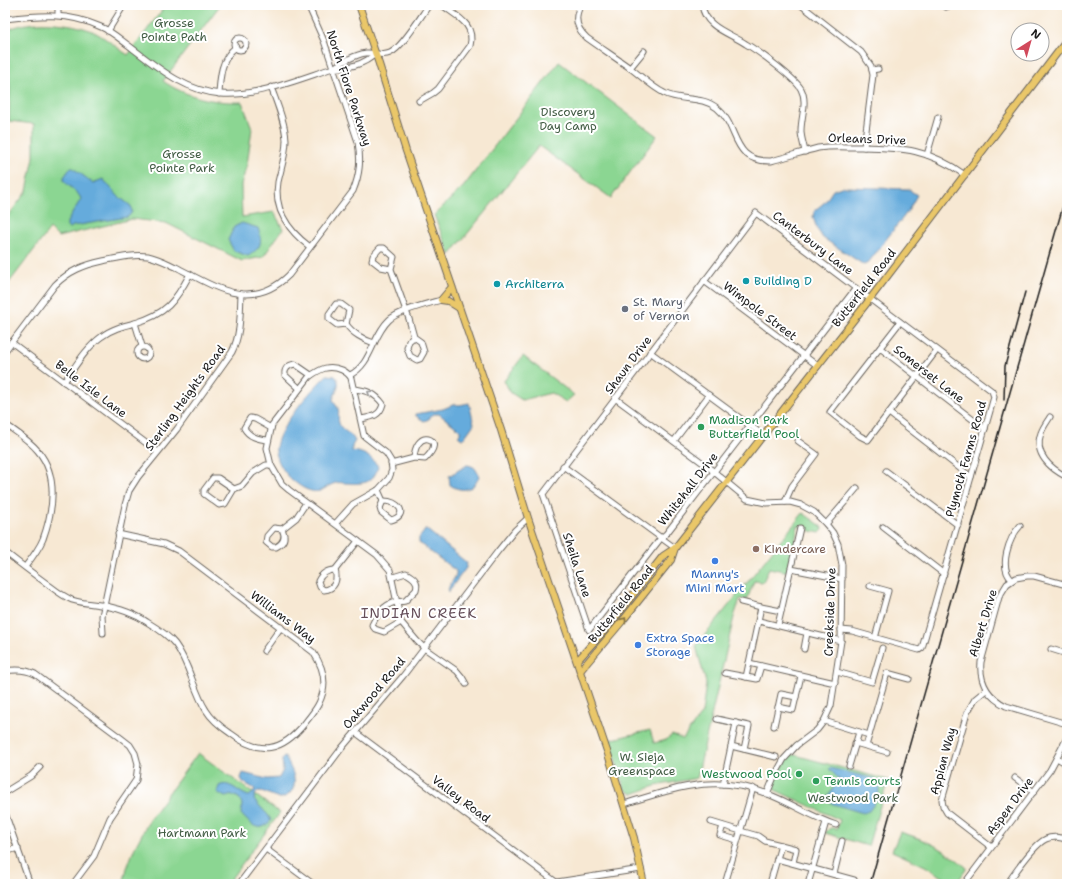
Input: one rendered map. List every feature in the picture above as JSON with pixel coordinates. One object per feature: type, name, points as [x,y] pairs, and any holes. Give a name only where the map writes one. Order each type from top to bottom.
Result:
[{"type":"main road","points":[[359,5],[406,151],[501,430],[528,518],[624,804],[635,843],[644,884]]},
{"type":"main road","name":"Butterfield Road","points":[[577,661],[610,624],[663,556],[675,548],[870,299],[1067,40]]},
{"type":"main road","points":[[452,287],[441,300],[456,306],[460,310]]},
{"type":"main road","name":"Butterfield Road","points":[[580,671],[671,560],[675,548]]},
{"type":"street","points":[[58,5],[58,15]]},
{"type":"street","points":[[108,31],[124,5]]},
{"type":"street","name":"North Fiore Parkway","points":[[5,350],[62,278],[78,268],[92,263],[138,255],[160,259],[228,292],[241,294],[264,291],[290,275],[349,197],[359,172],[360,155],[358,142],[324,41],[308,5]]},
{"type":"street","points":[[5,19],[58,15],[88,22],[108,31],[180,82],[196,89],[219,94],[247,93],[333,68],[342,69],[369,61],[375,54],[390,53],[398,47],[429,5]]},
{"type":"street","points":[[419,101],[438,89],[470,46],[472,40],[468,26],[442,5]]},
{"type":"street","name":"Orleans Drive","points":[[581,5],[577,15],[578,27],[581,32],[610,55],[665,94],[704,100],[718,109],[726,119],[742,151],[752,158],[771,161],[819,148],[903,148],[935,157],[964,175]]},
{"type":"street","points":[[702,5],[706,17],[718,29],[746,43],[798,84],[804,96],[801,130],[805,152]]},
{"type":"street","points":[[801,5],[858,49],[871,66],[873,75],[864,147]]},
{"type":"street","points":[[944,6],[952,5]]},
{"type":"street","points":[[219,94],[219,83],[223,64],[229,53],[236,47]]},
{"type":"street","points":[[630,68],[644,51]]},
{"type":"street","points":[[872,70],[878,69]]},
{"type":"street","points":[[271,87],[284,128],[286,142],[278,184],[278,200],[282,214],[288,226],[310,247]]},
{"type":"street","points":[[927,154],[938,117]]},
{"type":"street","name":"Shaun Drive","points":[[545,500],[543,494],[756,213],[764,218]]},
{"type":"street","name":"Canterbury Lane","points":[[764,218],[870,299]]},
{"type":"street","points":[[391,269],[381,268],[372,260],[372,256],[380,248],[384,248],[394,257],[391,269],[414,336]]},
{"type":"street","points":[[64,382],[87,351],[101,337],[118,327],[152,317],[168,307],[177,296],[190,274]]},
{"type":"street","name":"Wimpole Street","points":[[704,282],[818,366]]},
{"type":"street","name":"Whitehall Drive","points":[[592,626],[661,538],[667,533],[856,288]]},
{"type":"street","name":"Sterling Heights Road","points":[[103,632],[102,616],[118,534],[127,498],[138,477],[177,429],[232,352],[238,339],[241,294]]},
{"type":"street","name":"Plymoth Farms Road","points":[[870,299],[994,394],[922,648],[919,650],[875,638]]},
{"type":"street","points":[[350,375],[354,373],[366,360],[383,327],[394,316],[441,300]]},
{"type":"street","points":[[336,304],[341,304],[349,310],[346,324],[337,325],[329,319],[329,314],[336,304]]},
{"type":"street","points":[[900,322],[830,412],[860,436],[868,440],[937,350]]},
{"type":"street","points":[[135,323],[142,346]]},
{"type":"street","points":[[346,324],[349,328],[374,343]]},
{"type":"street","name":"Belle Isle Lane","points":[[12,342],[158,452]]},
{"type":"street","name":"Somerset Lane","points":[[880,348],[985,429]]},
{"type":"street","points":[[650,352],[763,435]]},
{"type":"street","points":[[299,388],[285,375],[288,367],[291,364],[295,364],[311,375]]},
{"type":"street","points":[[350,375],[333,367],[325,368],[311,375],[299,388],[271,428],[268,440],[268,457],[271,465],[282,484],[377,555],[390,570],[393,577],[396,602],[401,622],[424,648],[457,672],[466,684]]},
{"type":"street","points":[[335,524],[353,504],[378,490],[389,478],[391,464],[391,461],[386,453],[364,436],[350,375]]},
{"type":"street","points":[[353,389],[365,390],[383,404],[381,409],[373,417],[361,419]]},
{"type":"street","points":[[674,441],[709,395]]},
{"type":"street","name":"Creekside Drive","points":[[615,398],[674,441],[742,496],[751,500],[766,503],[785,502],[801,505],[814,512],[833,533],[840,549],[842,565],[841,641],[830,711],[817,730],[797,745],[784,759],[767,794]]},
{"type":"street","points":[[889,413],[971,477]]},
{"type":"street","points":[[1050,417],[1040,433],[1041,452],[1046,463],[1067,477]]},
{"type":"street","points":[[268,440],[256,438],[244,428],[250,418],[255,419],[271,428]]},
{"type":"street","points":[[5,424],[39,451],[46,463],[51,478],[52,498],[43,540],[25,567]]},
{"type":"street","points":[[391,464],[414,458],[425,458],[434,448],[434,443],[426,438],[421,439],[415,447],[414,458]]},
{"type":"street","points":[[785,502],[792,486],[816,454],[798,441]]},
{"type":"street","points":[[234,489],[218,478],[213,478],[204,490],[204,494],[219,505],[224,504],[234,489],[242,486],[253,473],[259,469],[271,465]]},
{"type":"street","points":[[564,466],[675,548]]},
{"type":"street","points":[[886,471],[958,525]]},
{"type":"street","points":[[826,524],[857,488]]},
{"type":"street","points":[[378,490],[383,501]]},
{"type":"street","name":"Sheila Lane","points":[[545,500],[589,630],[592,626]]},
{"type":"street","points":[[282,529],[296,518],[306,502]]},
{"type":"street","name":"Oakwood Road","points":[[239,884],[355,732],[403,676],[498,551],[515,530],[528,518]]},
{"type":"street","points":[[1012,580],[1006,570],[1006,560],[1012,537],[1020,526]]},
{"type":"street","points":[[883,527],[944,574]]},
{"type":"street","points":[[778,625],[800,528]]},
{"type":"street","name":"Williams Way","points":[[5,552],[66,597],[137,616],[147,621],[170,639],[183,656],[198,696],[206,712],[238,739],[257,747],[275,746],[286,742],[296,734],[316,708],[323,693],[325,681],[324,672],[319,660],[309,648],[175,549],[156,542],[118,534]]},
{"type":"street","points":[[335,570],[358,541]]},
{"type":"street","points":[[791,569],[842,579]]},
{"type":"street","points":[[393,577],[406,573],[415,579],[417,583],[416,590],[405,601],[396,602],[385,606],[376,616],[372,625],[375,629],[384,632],[401,622]]},
{"type":"street","name":"Albert Drive","points":[[986,690],[981,674],[981,662],[999,597],[1003,589],[1012,580],[1023,576],[1034,576],[1067,585]]},
{"type":"street","points":[[841,630],[852,631],[875,638],[888,591],[870,586]]},
{"type":"street","points":[[741,602],[781,612]]},
{"type":"street","points":[[746,676],[761,607]]},
{"type":"street","points":[[759,620],[841,641]]},
{"type":"street","points":[[264,650],[281,627]]},
{"type":"street","points":[[804,649],[807,633]]},
{"type":"street","points":[[872,682],[882,648]]},
{"type":"street","points":[[1051,649],[1067,654]]},
{"type":"street","points":[[749,663],[835,683]]},
{"type":"street","points":[[725,672],[757,679],[761,666]]},
{"type":"street","points":[[5,671],[18,669],[27,670],[35,674],[130,745],[138,762],[136,780],[110,818],[94,856],[73,884]]},
{"type":"street","points":[[876,670],[909,679]]},
{"type":"street","points":[[837,672],[883,685]]},
{"type":"street","points":[[866,746],[887,673]]},
{"type":"street","points":[[778,707],[793,710],[801,676]]},
{"type":"street","points":[[986,690],[998,702],[1006,706],[1067,724]]},
{"type":"street","name":"Appian Way","points":[[986,690],[976,699],[967,713],[942,800],[943,806],[947,813],[992,847]]},
{"type":"street","points":[[774,726],[781,694],[796,697]]},
{"type":"street","points":[[717,719],[749,726],[744,749]]},
{"type":"street","points":[[824,721],[869,734]]},
{"type":"street","points":[[723,784],[736,723]]},
{"type":"street","name":"Valley Road","points":[[355,732],[556,882]]},
{"type":"street","points":[[849,766],[859,732]]},
{"type":"street","name":"Aspen Drive","points":[[967,883],[992,847],[1034,792],[1057,758],[1067,738]]},
{"type":"street","points":[[855,743],[887,752]]},
{"type":"street","points":[[731,746],[776,757]]},
{"type":"street","points":[[1057,758],[1067,764]]},
{"type":"street","points":[[5,792],[31,776],[40,767]]},
{"type":"street","points":[[1014,778],[1034,792]]},
{"type":"street","points":[[624,804],[688,785],[713,783],[752,788],[826,822],[836,825]]},
{"type":"street","points":[[725,884],[752,788]]},
{"type":"street","points":[[5,813],[30,884]]},
{"type":"street","points":[[711,822],[758,836],[765,841],[796,849],[793,863]]},
{"type":"street","points":[[808,884],[826,822]]},
{"type":"street","points":[[723,826],[720,835],[737,840]]},
{"type":"street","points":[[1007,884],[1037,846],[1045,839],[1058,838],[1067,840]]},
{"type":"street","points":[[834,874],[842,841]]},
{"type":"street","points":[[771,880],[781,845]]},
{"type":"street","points":[[5,852],[18,848]]},
{"type":"street","points":[[266,849],[313,884]]},
{"type":"street","points":[[777,859],[854,880]]},
{"type":"street","points":[[544,884],[640,869]]},
{"type":"green space","points":[[166,5],[220,5],[163,81],[172,87],[201,98],[242,102],[252,128],[247,165],[241,185],[242,217],[274,212],[283,229],[263,257],[242,261],[166,223],[132,219],[58,237],[50,229],[5,288],[5,220],[27,191],[34,157],[34,124],[9,121],[10,90],[7,36],[10,29],[40,23],[73,25],[97,33],[128,55]]},
{"type":"green space","name":"Discovery Day Camp","points":[[559,62],[657,136],[611,198],[539,146],[450,255],[434,215],[464,186]]},
{"type":"green space","points":[[523,356],[574,395],[566,402],[551,393],[522,400],[511,393],[504,381]]},
{"type":"green space","name":"W. Sieja Greenspace","points":[[803,513],[820,525],[823,530],[820,533],[802,529],[803,527],[798,526],[789,572],[769,568],[763,582],[754,581],[747,600],[740,599],[734,617],[697,778],[655,786],[633,794],[625,790],[609,740],[650,730],[654,743],[666,740],[672,735],[683,739],[702,713],[706,683],[696,646]]},
{"type":"green space","name":"Hartmann Park","points":[[198,753],[280,813],[227,884],[123,884],[135,847],[151,817]]},
{"type":"green space","name":"Westwood Park","points":[[791,754],[888,780],[868,846],[825,833],[830,828],[837,829],[840,820],[775,790],[773,786],[779,772]]},
{"type":"green space","points":[[900,832],[919,838],[935,846],[951,855],[967,868],[956,884],[925,866],[892,851]]},
{"type":"water","points":[[71,167],[93,183],[103,179],[118,196],[131,206],[132,212],[128,217],[73,226],[70,228],[67,226],[67,222],[81,199],[79,195],[64,181],[64,177]]},
{"type":"water","points":[[844,186],[908,189],[917,195],[908,211],[868,263],[864,265],[823,238],[817,229],[813,217],[815,210],[825,202],[833,190]]},
{"type":"water","points":[[242,223],[258,228],[260,238],[260,245],[258,248],[248,256],[234,251],[228,240],[234,227]]},
{"type":"water","points":[[327,375],[335,376],[338,382],[338,388],[333,399],[338,408],[338,419],[341,427],[352,436],[355,441],[352,446],[352,451],[360,452],[367,456],[378,466],[373,477],[366,482],[332,484],[316,492],[303,488],[288,476],[282,468],[276,452],[277,443],[287,422],[304,400]]},
{"type":"water","points":[[469,403],[474,424],[462,439],[458,436],[460,434],[460,430],[439,414],[433,414],[429,419],[424,421],[416,416],[416,414],[443,409],[455,404],[459,405]]},
{"type":"water","points":[[467,465],[472,466],[477,471],[479,476],[477,481],[468,489],[459,489],[450,485],[449,476]]},
{"type":"water","points":[[426,529],[467,563],[466,568],[448,592],[449,586],[456,574],[456,571],[419,543],[419,538]]},
{"type":"water","points":[[284,757],[294,776],[294,786],[292,791],[283,798],[262,791],[256,793],[254,800],[271,820],[263,827],[255,826],[241,814],[242,804],[239,798],[233,795],[225,797],[217,792],[219,786],[227,785],[249,796],[255,789],[243,782],[241,778],[243,773],[267,779],[279,778],[283,770],[282,760]]},
{"type":"water","points":[[829,769],[876,779],[879,787],[878,796],[869,811],[863,813],[833,804],[826,799],[839,779]]},
{"type":"railway","points":[[870,884],[1067,192]]},
{"type":"railway","points":[[1004,400],[1005,366],[1025,292]]},
{"type":"place","name":"Building D","points":[[746,281]]},
{"type":"place","name":"Architerra","points":[[497,284]]},
{"type":"place","name":"St. Mary of Vernon","points":[[625,309]]},
{"type":"place","name":"Madison Park Butterfield Pool","points":[[701,427]]},
{"type":"place","name":"Kindercare","points":[[756,549]]},
{"type":"place","name":"Manny's Mini Mart","points":[[715,561]]},
{"type":"place","name":"Extra Space Storage","points":[[638,645]]},
{"type":"place","name":"Westwood Pool","points":[[799,774]]},
{"type":"place","name":"Tennis courts","points":[[816,781]]},
{"type":"district","name":"INDIAN CREEK","points":[[419,613]]},
{"type":"park label","name":"Grosse Pointe Path","points":[[174,30]]},
{"type":"park label","name":"Grosse Pointe Park","points":[[182,161]]}]
